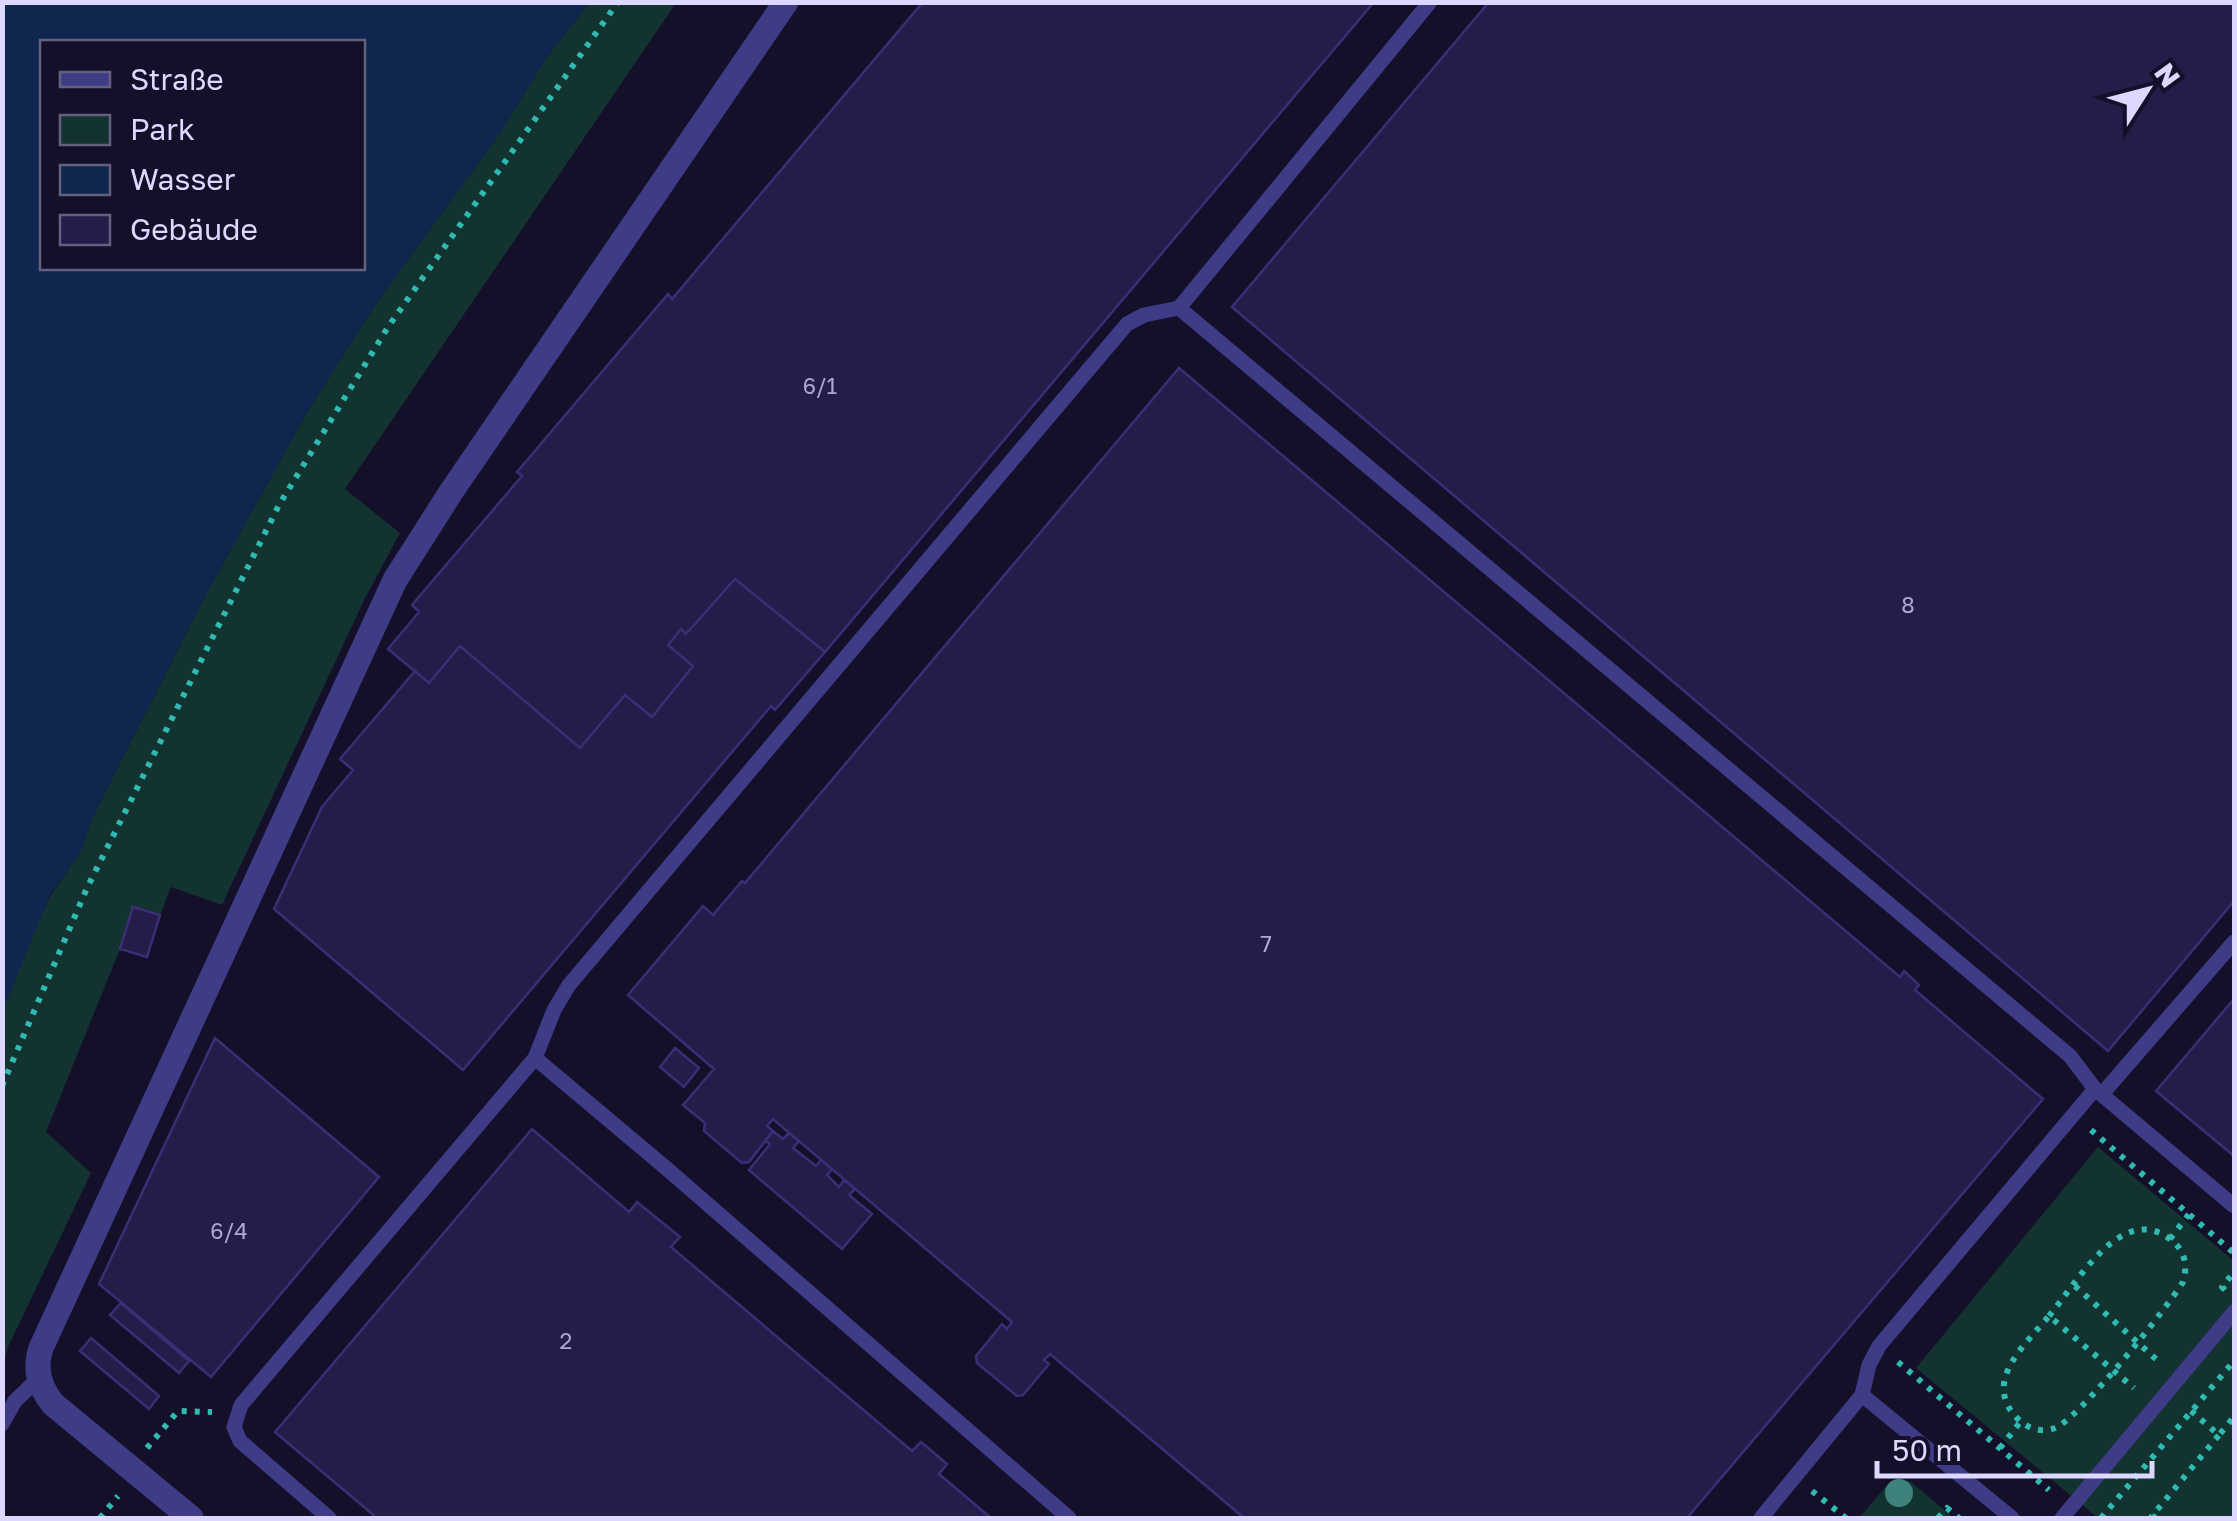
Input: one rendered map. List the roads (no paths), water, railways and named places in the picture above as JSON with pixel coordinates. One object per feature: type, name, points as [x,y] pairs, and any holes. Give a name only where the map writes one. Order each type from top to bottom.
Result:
[{"type":"street","points":[[192,1518],[62,1413],[47,1396],[39,1378],[38,1356],[396,580],[473,459],[786,2]]},
{"type":"lane","points":[[329,1518],[244,1446],[235,1432],[236,1415],[535,1058],[569,984],[1128,324],[1144,315],[1180,308],[1430,2]]},
{"type":"lane","points":[[1180,308],[2070,1056],[2098,1092],[2234,1206]]},
{"type":"lane","points":[[1761,1518],[1862,1395],[1878,1346],[2073,1116],[2234,942]]},
{"type":"lane","points":[[535,1058],[1069,1518]]},
{"type":"lane","points":[[2062,1518],[2234,1312]]},
{"type":"lane","points":[[2,1424],[12,1406],[39,1378]]},
{"type":"lane","points":[[1862,1395],[2012,1518]]},
{"type":"water","points":[[3,2],[589,3],[546,58],[500,133],[377,302],[307,412],[206,594],[94,814],[80,853],[50,895],[3,1010]]}]
